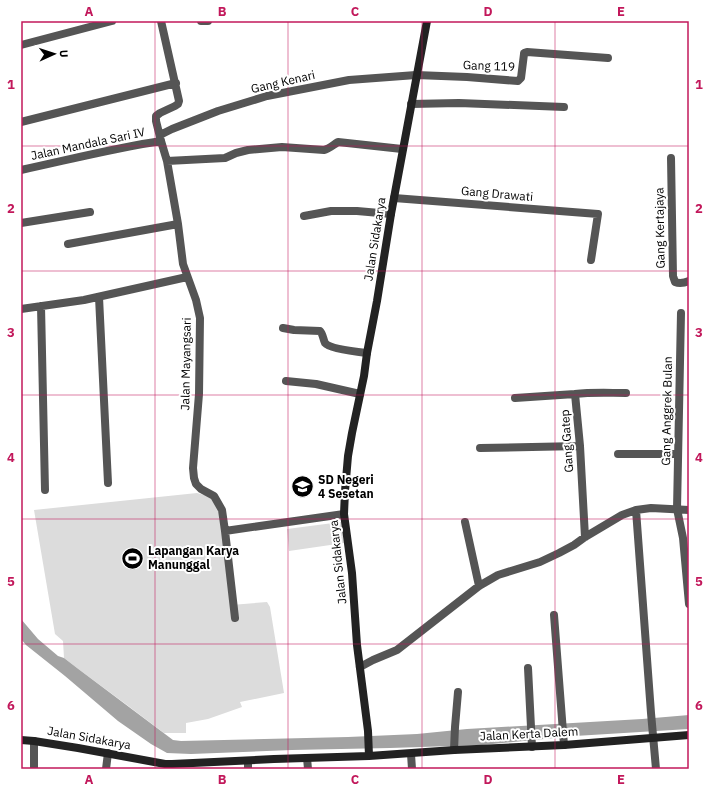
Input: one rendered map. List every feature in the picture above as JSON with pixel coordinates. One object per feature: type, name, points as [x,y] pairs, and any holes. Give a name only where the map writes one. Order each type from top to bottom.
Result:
[{"type":"street","points":[[21,45],[112,21]]},
{"type":"street","name":"Jalan Mayangsari","points":[[161,21],[179,101],[178,104],[160,112],[156,116],[156,121],[167,161],[183,264],[196,300],[200,325],[199,394],[193,468],[194,478],[196,484],[201,489],[214,496],[222,510],[235,618]]},
{"type":"street","name":"Jalan Sidakarya","points":[[21,740],[165,764],[248,765],[369,753],[368,731],[357,645],[352,572],[344,514],[345,491],[348,456],[364,376],[390,214],[427,21]]},
{"type":"street","name":"Gang 119","points":[[416,75],[518,81],[521,78],[524,53],[527,52],[608,58]]},
{"type":"street","name":"Gang Kenari","points":[[160,138],[172,129],[218,111],[267,96],[349,80],[416,75]]},
{"type":"street","points":[[21,122],[176,83]]},
{"type":"street","points":[[411,104],[459,103],[564,107]]},
{"type":"street","name":"Jalan Mandala Sari IV","points":[[21,170],[137,145],[160,138]]},
{"type":"street","points":[[167,161],[225,158],[248,150],[282,147],[324,150],[329,149],[338,142],[402,149]]},
{"type":"street","name":"Gang Kertajaya","points":[[671,158],[673,276],[675,282],[681,284],[689,281]]},
{"type":"street","name":"Gang Drawati","points":[[394,198],[598,214],[591,260]]},
{"type":"street","points":[[304,216],[331,211],[357,211],[390,214]]},
{"type":"street","points":[[21,223],[90,212]]},
{"type":"street","points":[[68,244],[178,224]]},
{"type":"street","points":[[21,309],[99,297],[187,277]]},
{"type":"street","points":[[99,297],[108,483]]},
{"type":"street","points":[[41,306],[45,490]]},
{"type":"street","name":"Gang Anggrek Bulan","points":[[681,313],[677,509],[683,538],[689,604]]},
{"type":"street","points":[[283,328],[320,331],[325,342],[330,346],[367,353]]},
{"type":"street","points":[[286,381],[316,384],[360,394]]},
{"type":"street","name":"Gang Gatep","points":[[585,537],[580,446],[575,394],[598,392],[626,393]]},
{"type":"street","points":[[515,398],[575,394]]},
{"type":"street","points":[[480,448],[580,446]]},
{"type":"street","points":[[618,454],[678,454]]},
{"type":"street","points":[[360,667],[397,650],[479,586],[498,576],[540,562],[574,545],[622,515],[636,510],[651,508],[689,510]]},
{"type":"street","points":[[636,510],[656,769]]},
{"type":"street","points":[[225,531],[344,514]]},
{"type":"street","points":[[465,522],[479,586]]},
{"type":"street","points":[[554,615],[564,742]]},
{"type":"street","points":[[528,668],[532,745]]},
{"type":"street","points":[[454,749],[454,727],[458,692]]},
{"type":"street","name":"Jalan Kerta Dalem","points":[[369,753],[411,754],[454,749],[689,735]]},
{"type":"street","points":[[34,741],[34,769]]},
{"type":"street","points":[[106,769],[108,754]]},
{"type":"street","points":[[411,754],[412,769]]},
{"type":"street","points":[[307,758],[308,769]]},
{"type":"shaded area","points":[[197,493],[208,496],[215,501],[219,510],[231,605],[267,602],[270,607],[284,693],[240,702],[242,707],[208,719],[186,723],[186,733],[164,733],[64,658],[63,641],[55,634],[34,510]]},
{"type":"shaded area","points":[[341,522],[344,543],[289,551],[287,529]]},
{"type":"shaded area","points":[[21,619],[38,639],[58,656],[64,658],[173,740],[348,737],[417,734],[467,729],[689,715],[689,729],[575,736],[482,745],[191,754],[167,753],[151,744],[118,721],[26,645],[21,639]]},
{"type":"place","name":"SD Negeri 4 Sesetan","points":[[303,487]]},
{"type":"place","name":"Lapangan Karya Manunggal","points":[[133,558]]}]
